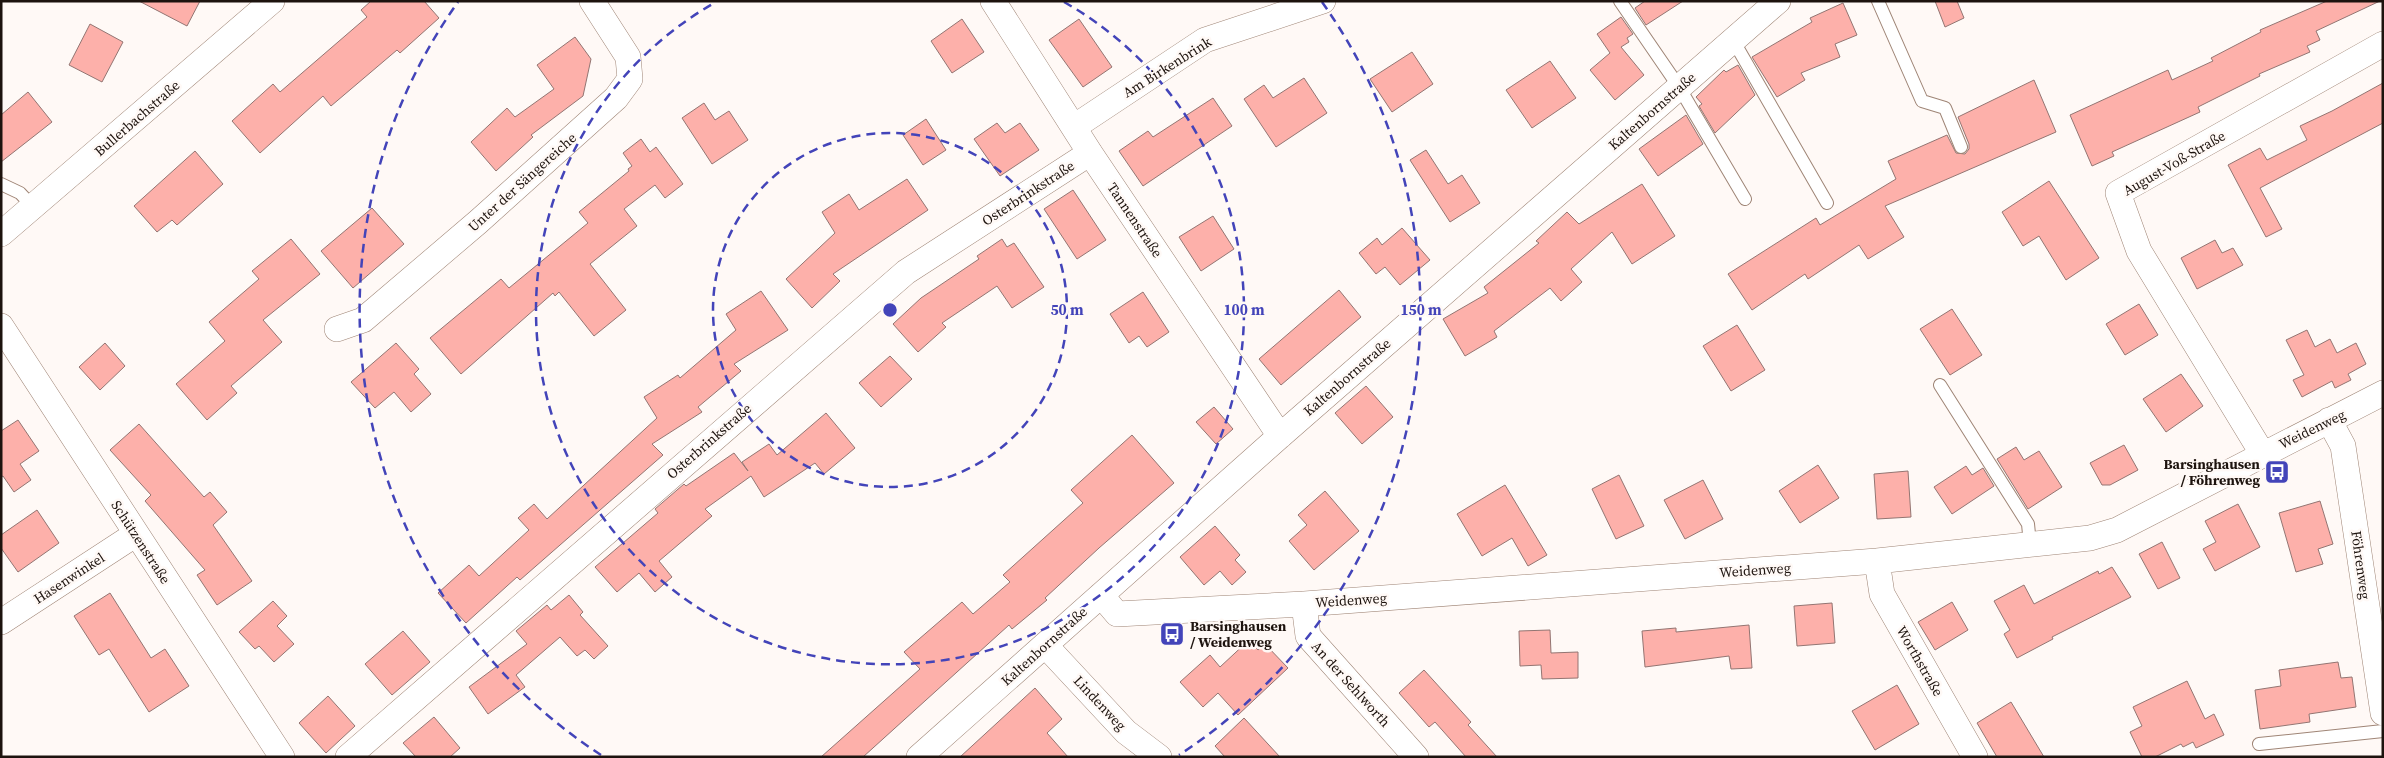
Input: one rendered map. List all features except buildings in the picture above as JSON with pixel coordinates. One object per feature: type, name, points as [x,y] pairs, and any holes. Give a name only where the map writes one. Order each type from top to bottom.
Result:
[{"type":"street","name":"Bullerbachstraße","points":[[1,234],[34,208],[272,1]]},
{"type":"street","name":"Unter der Sängereiche","points":[[337,329],[363,320],[500,202],[616,98],[630,79],[628,57],[592,1]]},
{"type":"street","name":"Tannenstraße","points":[[993,1],[1090,153],[1280,436]]},
{"type":"street","name":"Am Birkenbrink","points":[[1074,126],[1205,40],[1323,1]]},
{"type":"street","name":"Kaltenbornstraße","points":[[919,757],[1280,436],[1778,1]]},
{"type":"street","name":"August-Voß-Straße","points":[[2262,453],[2139,251],[2118,193],[2357,61],[2383,44]]},
{"type":"street","name":"Osterbrinkstraße","points":[[348,757],[818,346],[906,272],[1090,153]]},
{"type":"street","name":"Schützenstraße","points":[[1,326],[282,757]]},
{"type":"street","name":"Weidenweg","points":[[1101,594],[1117,614],[1304,604],[1877,561],[2090,538],[2117,530],[2262,453],[2383,393]]},
{"type":"street","name":"Föhrenweg","points":[[2329,420],[2343,446],[2383,713]]},
{"type":"street","name":"Hasenwinkel","points":[[1,622],[136,534]]},
{"type":"street","name":"Worthstraße","points":[[1877,561],[1882,594],[1975,757]]},
{"type":"street","name":"An der Sehlworth","points":[[1304,604],[1308,636],[1416,757]]},
{"type":"street","name":"Lindenweg","points":[[1045,645],[1126,732],[1159,757]]},
{"type":"lane","points":[[1620,1],[1679,87],[1745,199]]},
{"type":"lane","points":[[1878,1],[1922,101],[1945,108],[1962,146]]},
{"type":"lane","points":[[1733,40],[1827,203]]},
{"type":"lane","points":[[1,184],[20,193],[34,208]]},
{"type":"lane","points":[[1940,385],[2028,524],[2030,544]]},
{"type":"lane","points":[[2260,744],[2383,731]]},
{"type":"place","name":"Barsinghausen / Föhrenweg","points":[[2277,472]]},
{"type":"place","name":"Barsinghausen / Weidenweg","points":[[1172,634]]}]
